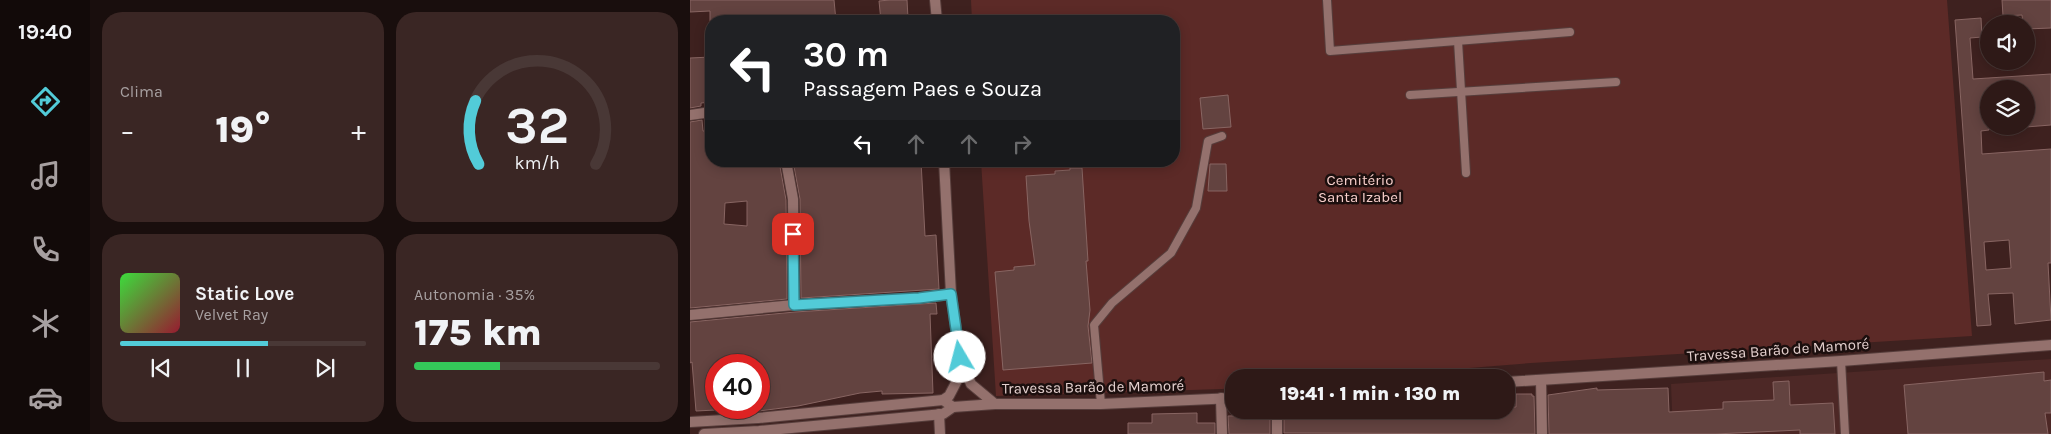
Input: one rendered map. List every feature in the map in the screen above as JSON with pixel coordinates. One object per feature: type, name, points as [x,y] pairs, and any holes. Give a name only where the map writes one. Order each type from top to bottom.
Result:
[{"type":"street","points":[[936,0],[937,15]]},
{"type":"street","points":[[690,115],[705,113]]},
{"type":"street","points":[[787,167],[793,199],[794,305]]},
{"type":"street","points":[[770,417],[943,400],[949,396],[960,375],[960,357],[951,294],[944,167]]},
{"type":"street","points":[[690,314],[794,305],[919,298],[951,294]]},
{"type":"street","name":"Travessa Barão de Mamoré","points":[[1515,381],[1841,361],[2051,345]]},
{"type":"street","points":[[960,357],[971,384],[995,404]]},
{"type":"street","points":[[1540,380],[1542,434]]},
{"type":"street","points":[[1221,398],[1222,434]]},
{"type":"street","name":"Travessa Barão de Mamoré","points":[[704,434],[759,433],[943,414],[953,407],[995,404],[1100,404],[1225,398]]},
{"type":"street","points":[[943,400],[953,407]]},
{"type":"street","points":[[939,414],[940,434]]},
{"type":"street","points":[[690,422],[741,419]]},
{"type":"street","points":[[758,419],[759,433]]},
{"type":"street","points":[[1277,419],[1277,434]]},
{"type":"lane","points":[[1327,0],[1330,51],[1570,32]]},
{"type":"lane","points":[[1458,41],[1466,173]]},
{"type":"lane","points":[[1410,95],[1616,82]]},
{"type":"lane","points":[[1100,404],[1094,325],[1112,303],[1171,253],[1196,208],[1208,141],[1222,136]]},
{"type":"lane","points":[[1841,361],[1845,434]]},
{"type":"shaded area","points":[[2051,359],[2051,434],[1673,434],[1671,384]]},
{"type":"green space","name":"Cemitério Santa Izabel","points":[[971,0],[1947,0],[1972,336],[1456,369],[1225,369],[1225,389],[996,396],[981,167],[1180,167],[1180,15],[972,15]]},
{"type":"building","points":[[690,0],[834,0],[835,15],[710,15],[710,11],[690,12]]},
{"type":"building","points":[[907,0],[908,15],[880,15],[879,1]]},
{"type":"building","points":[[2002,0],[2051,0],[2051,28],[2035,29],[2035,15],[2003,15]]},
{"type":"building","points":[[1980,18],[1980,37],[1970,38],[1973,79],[2051,74],[2051,125],[2035,126],[2035,80],[1980,80],[1980,135],[1982,154],[2051,149],[2051,263],[2048,263],[2051,320],[2015,324],[2013,293],[1988,294],[1991,325],[1977,326],[1955,20]],"holes":[[[2009,240],[2011,268],[1986,270],[1984,242]]]},
{"type":"building","points":[[705,57],[705,103],[701,103],[701,106],[690,108],[690,58]]},
{"type":"building","points":[[1228,95],[1231,127],[1203,129],[1200,98]]},
{"type":"building","points":[[702,120],[703,131],[705,131],[705,167],[780,167],[786,200],[787,299],[690,308],[690,122]],"holes":[[[747,201],[747,226],[724,224],[725,203]]]},
{"type":"building","points":[[1210,164],[1226,164],[1227,191],[1208,191]]},
{"type":"building","points":[[794,167],[921,167],[925,236],[936,235],[939,289],[801,298],[800,199]]},
{"type":"building","points":[[1070,168],[1082,168],[1090,310],[1088,326],[1092,363],[1003,370],[995,272],[1014,270],[1014,267],[1035,265],[1029,221],[1026,176],[1055,174],[1055,171],[1070,170]]},
{"type":"building","points":[[936,303],[937,314],[930,314],[933,393],[882,394],[882,391],[860,393],[798,406],[770,410],[770,354],[705,354],[705,411],[696,411],[692,362],[690,363],[690,322],[795,312]]},
{"type":"building","points":[[2044,372],[2044,381],[2051,380],[2051,413],[2045,413],[2048,434],[1908,434],[1904,385]]},
{"type":"building","points":[[1789,381],[1790,405],[1833,403],[1835,434],[1800,434],[1800,430],[1715,434],[1549,434],[1548,395],[1597,388],[1597,390],[1668,388],[1669,412],[1723,409],[1723,402],[1774,400],[1773,382]]},
{"type":"building","points":[[1516,394],[1532,394],[1534,396],[1535,434],[1284,433],[1284,419],[1515,419]]},
{"type":"building","points":[[1197,413],[1197,423],[1215,423],[1215,434],[1128,434],[1128,423],[1152,423],[1152,414]]},
{"type":"building","points":[[1228,419],[1270,419],[1270,434],[1229,434]]},
{"type":"route","points":[[793,234],[794,305],[919,298],[951,294],[960,357]]}]
